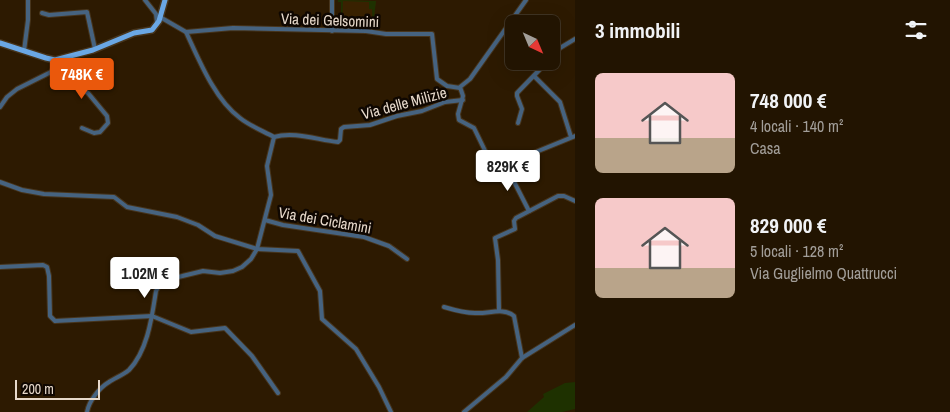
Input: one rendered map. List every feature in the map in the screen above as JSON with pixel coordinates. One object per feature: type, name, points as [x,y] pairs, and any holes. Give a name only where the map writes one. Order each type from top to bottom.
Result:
[{"type":"main road","points":[[0,43],[58,60],[95,49],[132,34],[149,31],[159,16],[165,0]]},
{"type":"street","points":[[24,51],[28,20],[28,0]]},
{"type":"street","points":[[87,412],[90,400],[103,386],[127,371],[133,364],[148,335],[156,290],[162,283],[172,278],[202,272],[223,273],[237,270],[251,259],[257,249],[271,195],[267,166],[274,137],[243,121],[228,107],[210,80],[186,32],[159,16],[144,0]]},
{"type":"street","points":[[332,0],[332,31]]},
{"type":"street","points":[[526,0],[470,79],[462,84],[460,88],[463,100],[458,113],[459,120],[474,128],[489,160],[495,164],[505,164],[514,158],[531,154],[573,136],[560,102],[534,76]]},
{"type":"street","points":[[152,8],[159,16]]},
{"type":"street","points":[[42,12],[50,15],[87,12],[95,49]]},
{"type":"street","name":"Via dei Gelsomini","points":[[186,32],[234,28],[432,34],[437,79],[447,86],[460,88]]},
{"type":"street","points":[[560,48],[575,39]]},
{"type":"street","points":[[0,107],[14,91],[51,72],[58,60]]},
{"type":"street","points":[[518,123],[522,109],[517,93],[540,70]]},
{"type":"street","points":[[51,72],[85,91],[107,116],[108,123],[100,132],[94,133],[82,128]]},
{"type":"street","name":"Via delle Milizie","points":[[274,137],[282,135],[338,142],[341,129],[344,126],[370,125],[444,103],[463,100]]},
{"type":"street","points":[[505,164],[529,211]]},
{"type":"street","points":[[0,182],[44,194],[114,197],[127,206],[175,217],[198,225],[215,236],[257,249],[294,250],[299,252],[320,291],[322,318],[356,349],[381,389],[390,412]]},
{"type":"street","points":[[499,311],[498,260],[495,239],[514,229],[514,220],[559,196],[575,201]]},
{"type":"street","name":"Via dei Ciclamini","points":[[265,220],[283,225],[364,236],[390,246],[407,259]]},
{"type":"street","points":[[0,267],[46,267],[49,276],[50,316],[54,321],[152,316],[191,332],[220,328],[226,329],[252,356],[278,393]]},
{"type":"street","points":[[444,307],[476,314],[499,311],[507,312],[514,316],[522,358]]},
{"type":"street","points":[[464,412],[508,376],[522,358],[575,324]]},
{"type":"shaded area","points":[[341,0],[376,1],[373,26],[348,26],[341,24]]},
{"type":"green space","points":[[338,0],[376,1],[373,26],[372,9],[369,9],[369,2],[343,1],[342,23],[353,24],[353,26],[341,24],[341,2],[338,2]]},
{"type":"green space","points":[[575,382],[575,409],[562,412],[527,412],[544,397],[543,394],[565,383]]}]
